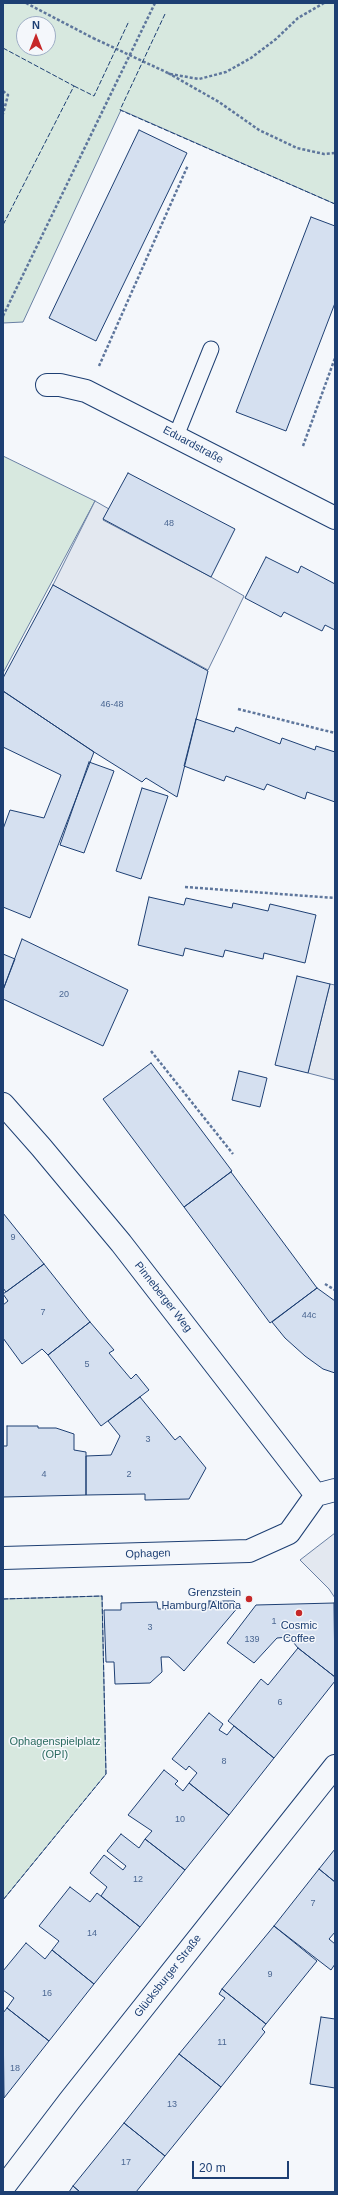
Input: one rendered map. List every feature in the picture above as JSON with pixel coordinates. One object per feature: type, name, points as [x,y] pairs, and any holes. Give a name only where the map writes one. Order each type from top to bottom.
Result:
[{"type":"street","name":"Eduardstraße","points":[[47,385],[86,391],[335,518]]},
{"type":"street","name":"Pinneberger Weg","points":[[3,1104],[121,1243],[326,1492]]},
{"type":"street","name":"Ophagen","points":[[3,1558],[249,1551],[289,1533],[326,1492]]},
{"type":"street","name":"Glücksburger Straße","points":[[3,2188],[70,2100],[335,1766]]},
{"type":"lane","points":[[176,436],[211,349]]},
{"type":"path","points":[[26,3],[93,38],[168,73],[219,102],[259,130],[291,145],[324,154],[335,153]]},
{"type":"path","points":[[3,316],[155,3]]},
{"type":"path","points":[[168,73],[199,79],[226,72],[251,58],[298,18],[324,3]]},
{"type":"path","points":[[3,91],[8,95],[3,114]]},
{"type":"path","points":[[99,366],[188,166]]},
{"type":"path","points":[[303,446],[335,358]]},
{"type":"path","points":[[238,708],[335,733]]},
{"type":"path","points":[[185,887],[335,898]]},
{"type":"path","points":[[151,1051],[233,1154]]},
{"type":"path","points":[[325,1284],[335,1290]]},
{"type":"green space","points":[[3,3],[335,3],[335,204],[121,110],[23,322],[3,323]]},
{"type":"green space","points":[[3,456],[95,501],[3,673]]},
{"type":"green space","name":"Ophagenspielplatz (OPI)","points":[[102,1596],[106,1774],[3,1900],[3,1599]]},
{"type":"shaded area","points":[[95,501],[109,509],[103,520],[244,596],[208,670],[53,585]]},
{"type":"shaded area","points":[[330,984],[335,985],[335,1080],[308,1073]]},
{"type":"shaded area","points":[[335,1533],[335,1598],[329,1589],[300,1560]]},
{"type":"building","points":[[139,130],[187,153],[96,341],[49,318]]},
{"type":"building","points":[[311,217],[335,226],[335,303],[286,431],[236,412]]},
{"type":"building","points":[[128,473],[235,529],[211,577],[103,519]]},
{"type":"building","points":[[266,557],[298,573],[301,566],[335,584],[335,630],[325,625],[322,631],[284,612],[281,617],[245,598]]},
{"type":"building","points":[[53,585],[208,671],[177,797],[146,778],[142,782],[3,691],[3,678]]},
{"type":"building","points":[[3,691],[94,752],[30,918],[3,907],[3,829],[10,810],[44,818],[61,775],[3,747]]},
{"type":"building","points":[[196,719],[234,732],[236,727],[280,744],[282,738],[315,750],[316,746],[335,752],[335,802],[307,792],[305,799],[267,784],[264,790],[226,776],[224,781],[184,766]]},
{"type":"building","points":[[89,762],[114,771],[84,853],[60,845]]},
{"type":"building","points":[[142,788],[168,796],[141,879],[116,871]]},
{"type":"building","points":[[149,897],[184,905],[186,898],[232,908],[233,903],[268,911],[270,904],[316,915],[305,963],[264,953],[263,959],[225,950],[223,957],[185,948],[183,956],[138,945]]},
{"type":"building","points":[[22,939],[128,990],[103,1046],[3,999],[3,990]]},
{"type":"building","points":[[3,954],[15,959],[3,990]]},
{"type":"building","points":[[297,976],[330,984],[308,1073],[275,1065]]},
{"type":"building","points":[[151,1063],[232,1171],[184,1207],[103,1099]]},
{"type":"building","points":[[239,1071],[267,1078],[260,1107],[232,1100]]},
{"type":"building","points":[[231,1172],[317,1288],[270,1323],[184,1207]]},
{"type":"building","points":[[3,1213],[44,1264],[6,1292],[3,1288]]},
{"type":"building","points":[[44,1264],[90,1322],[48,1355],[42,1349],[22,1364],[3,1338],[3,1305],[8,1301],[3,1294]]},
{"type":"building","points":[[317,1288],[335,1301],[335,1373],[323,1369],[305,1356],[285,1338],[272,1322]]},
{"type":"building","points":[[90,1322],[114,1350],[109,1353],[131,1379],[136,1374],[149,1390],[101,1426],[48,1355]]},
{"type":"building","points":[[140,1397],[175,1440],[180,1436],[206,1468],[189,1499],[145,1500],[145,1494],[86,1495],[86,1456],[111,1455],[120,1436],[108,1421]]},
{"type":"building","points":[[7,1426],[38,1426],[38,1428],[56,1428],[74,1434],[74,1450],[86,1452],[86,1495],[3,1497],[3,1446],[7,1446]]},
{"type":"building","points":[[209,1601],[234,1601],[239,1606],[184,1671],[169,1657],[161,1657],[162,1672],[150,1683],[115,1684],[114,1662],[106,1662],[104,1610],[121,1610],[121,1603],[157,1602],[158,1609],[209,1608]]},
{"type":"building","points":[[334,1603],[335,1677],[298,1648],[289,1637],[277,1638],[254,1663],[227,1643],[256,1605]]},
{"type":"building","points":[[298,1648],[335,1677],[335,1681],[274,1758],[228,1721],[261,1679],[268,1685]]},
{"type":"building","points":[[209,1713],[223,1724],[219,1730],[227,1735],[234,1726],[274,1758],[229,1815],[189,1783],[197,1773],[189,1766],[186,1770],[172,1759]]},
{"type":"building","points":[[164,1770],[178,1781],[175,1784],[183,1791],[189,1783],[229,1815],[185,1870],[145,1839],[152,1831],[128,1815]]},
{"type":"building","points":[[121,1834],[139,1848],[145,1839],[185,1870],[140,1927],[101,1896],[107,1887],[90,1873],[104,1855],[123,1870],[126,1866],[107,1851]]},
{"type":"building","points":[[335,1849],[335,1882],[319,1869]]},
{"type":"building","points":[[319,1869],[335,1882],[335,1932],[329,1939],[335,1944],[335,1964],[331,1970],[274,1926]]},
{"type":"building","points":[[70,1887],[90,1902],[97,1893],[140,1927],[94,1984],[52,1950],[59,1941],[39,1926]]},
{"type":"building","points":[[274,1926],[317,1961],[266,2024],[222,1989]]},
{"type":"building","points":[[26,1943],[45,1959],[52,1950],[94,1984],[49,2041],[7,2008],[14,1998],[3,1990],[3,1971]]},
{"type":"building","points":[[222,1989],[266,2024],[262,2029],[265,2032],[221,2087],[179,2054],[225,1998],[219,1994]]},
{"type":"building","points":[[7,2008],[49,2041],[4,2098],[3,2013]]},
{"type":"building","points":[[321,2017],[335,2019],[335,2088],[310,2084]]},
{"type":"building","points":[[179,2054],[221,2087],[165,2156],[124,2123]]},
{"type":"building","points":[[124,2123],[165,2156],[136,2192],[80,2192],[73,2186]]},
{"type":"building","points":[[73,2186],[80,2192],[69,2192]]},
{"type":"fence","points":[[165,14],[120,110],[335,204]]},
{"type":"fence","points":[[74,86],[94,96],[129,21]]},
{"type":"fence","points":[[3,48],[74,86],[3,225]]},
{"type":"fence","points":[[3,1599],[102,1596],[106,1774],[3,1900]]},
{"type":"place","name":"Grenzstein Hamburg Altona","points":[[249,1599]]},
{"type":"place","name":"Cosmic Coffee","points":[[299,1613]]}]
